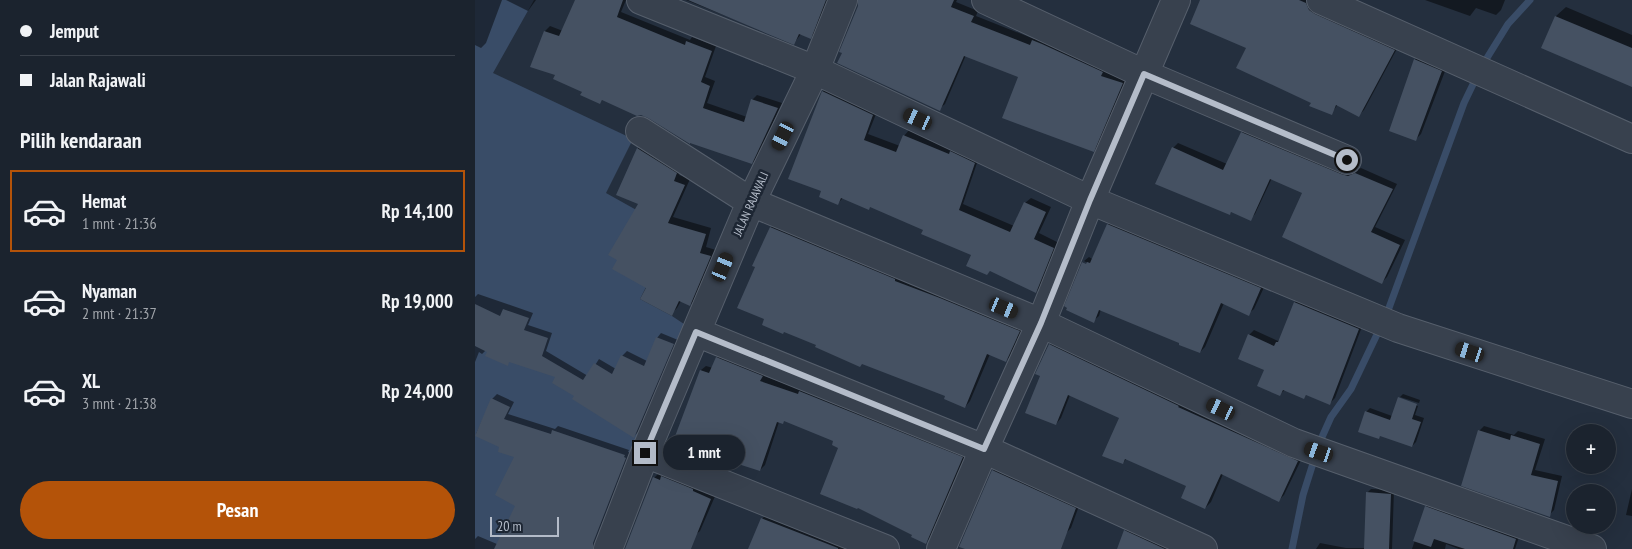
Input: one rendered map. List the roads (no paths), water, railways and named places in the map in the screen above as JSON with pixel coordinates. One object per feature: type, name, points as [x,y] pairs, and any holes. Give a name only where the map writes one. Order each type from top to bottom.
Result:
[{"type":"street","points":[[641,0],[815,70],[1090,200],[1398,328],[1632,404]]},
{"type":"street","name":"JALAN RAJAWALI","points":[[608,549],[645,453],[751,202],[815,70],[843,0]]},
{"type":"street","points":[[986,0],[1144,74],[1347,160]]},
{"type":"street","points":[[941,549],[1041,323],[1090,200],[1176,0]]},
{"type":"street","points":[[1321,0],[1632,140]]},
{"type":"street","points":[[639,131],[751,202],[1041,323],[1294,443],[1592,549]]},
{"type":"street","points":[[696,332],[984,449],[1203,549]]},
{"type":"street","points":[[645,453],[885,549]]},
{"type":"water","points":[[475,0],[534,0],[493,73],[633,139],[606,193],[674,231],[640,299],[687,326],[597,549],[475,549]]},
{"type":"waterway","points":[[1482,66],[1508,24],[1530,0]]},
{"type":"waterway","points":[[1386,316],[1464,103],[1477,76]]},
{"type":"waterway","points":[[1318,446],[1331,417],[1351,389],[1381,326]]},
{"type":"waterway","points":[[1292,549],[1303,495],[1315,457]]}]
